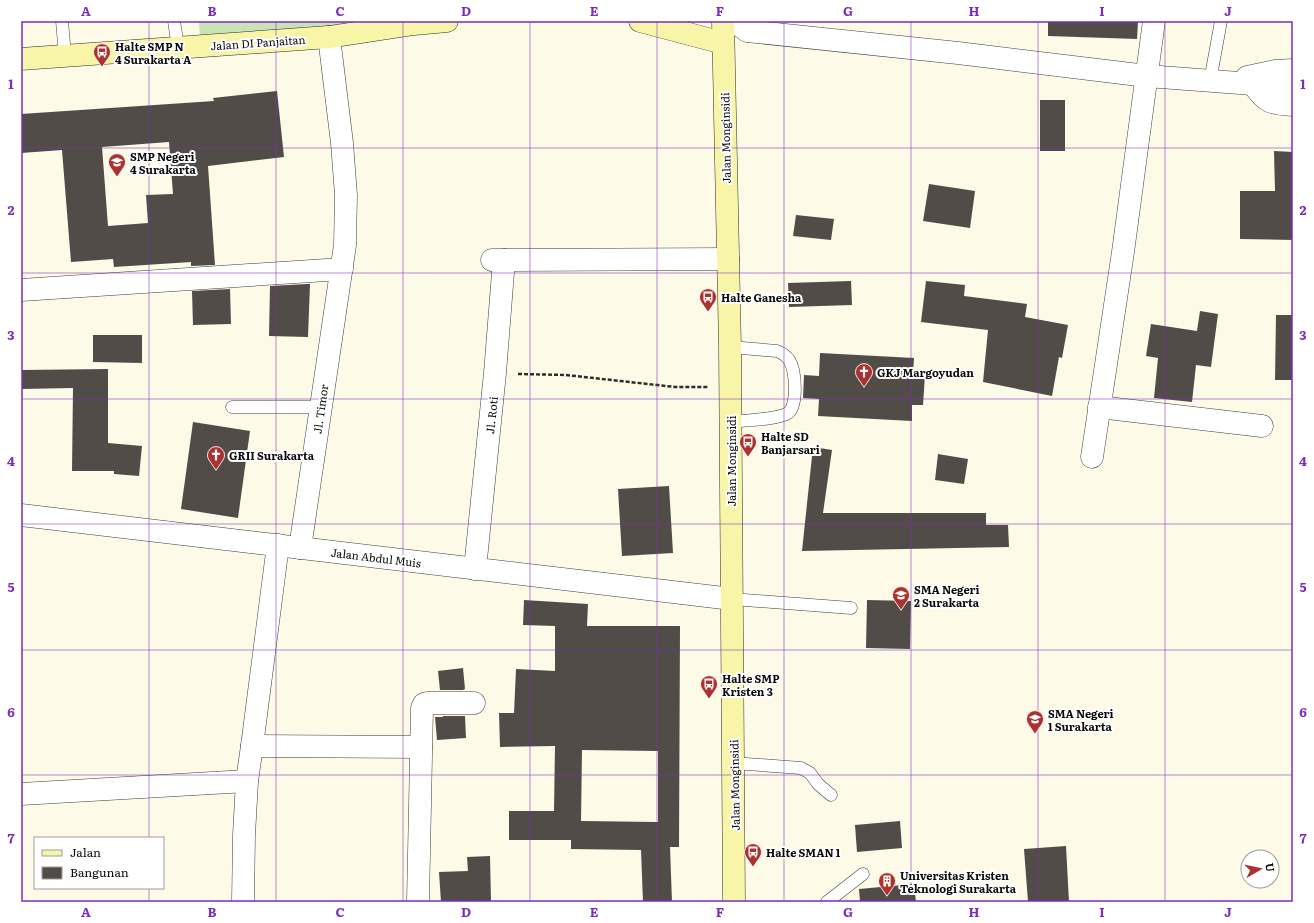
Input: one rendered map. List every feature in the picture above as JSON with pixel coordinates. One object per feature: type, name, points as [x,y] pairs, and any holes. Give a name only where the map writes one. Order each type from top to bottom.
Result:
[{"type":"main road","name":"Jalan DI Panjaitan","points":[[21,59],[329,37],[415,23],[447,21]]},
{"type":"main road","points":[[640,21],[723,43]]},
{"type":"main road","name":"Jalan Monginsidi","points":[[723,21],[730,347],[734,902]]},
{"type":"street","points":[[1092,457],[1154,21]]},
{"type":"street","points":[[723,43],[741,26],[1147,76],[1246,84],[1261,96],[1276,104],[1292,87],[1254,74],[1247,77],[1246,84]]},
{"type":"street","name":"Jl. Timor","points":[[300,548],[345,245],[346,195],[342,143],[329,37]]},
{"type":"street","name":"Jl. Roti","points":[[475,569],[495,373],[498,260],[728,259]]},
{"type":"street","points":[[21,290],[342,269]]},
{"type":"street","points":[[1099,407],[1262,426]]},
{"type":"street","name":"Jalan Abdul Muis","points":[[21,515],[732,599]]},
{"type":"street","points":[[243,902],[244,835],[247,781],[278,545]]},
{"type":"street","points":[[418,902],[422,708],[424,704],[427,703],[474,703]]},
{"type":"street","points":[[252,746],[421,747]]},
{"type":"street","points":[[21,794],[247,781]]},
{"type":"lane","points":[[62,21],[65,55]]},
{"type":"lane","points":[[174,21],[178,47]]},
{"type":"lane","points":[[1210,81],[1221,21]]},
{"type":"lane","points":[[730,347],[777,351],[784,354],[789,359],[794,373],[794,401],[792,409],[789,412],[781,416],[730,422]]},
{"type":"lane","points":[[232,406],[320,407]]},
{"type":"lane","points":[[732,599],[851,608]]},
{"type":"lane","points":[[733,763],[801,768],[810,773],[818,784],[831,796]]},
{"type":"lane","points":[[827,902],[863,874]]},
{"type":"path","points":[[495,373],[566,375],[675,387],[730,387]]},
{"type":"green space","points":[[199,21],[395,21],[200,40]]},
{"type":"building","points":[[1048,21],[1138,21],[1137,39],[1048,36]]},
{"type":"building","points":[[277,91],[284,157],[208,166],[215,265],[191,266],[191,262],[114,267],[113,259],[71,262],[62,150],[21,153],[21,114],[214,101],[213,98]],"holes":[[[169,142],[173,194],[146,195],[148,223],[108,226],[102,147]]]},
{"type":"building","points":[[1040,100],[1065,100],[1065,151],[1040,151]]},
{"type":"building","points":[[1274,151],[1293,152],[1293,240],[1240,239],[1240,191],[1275,191]]},
{"type":"building","points":[[929,184],[975,191],[970,228],[923,221]]},
{"type":"building","points":[[796,215],[834,219],[831,240],[793,236]]},
{"type":"building","points":[[851,281],[852,305],[789,307],[788,283]]},
{"type":"building","points":[[926,281],[965,285],[964,296],[1027,304],[1025,317],[1068,325],[1062,358],[1059,357],[1052,396],[983,382],[988,330],[921,322]]},
{"type":"building","points":[[310,284],[308,337],[269,336],[270,286]]},
{"type":"building","points":[[230,289],[231,324],[193,325],[192,291]]},
{"type":"building","points":[[1200,311],[1218,314],[1211,367],[1196,365],[1192,402],[1154,398],[1158,358],[1146,356],[1151,324],[1197,331]]},
{"type":"building","points":[[1276,315],[1293,315],[1293,380],[1275,380]]},
{"type":"building","points":[[93,335],[142,335],[142,363],[93,362]]},
{"type":"building","name":"GKJ Margoyudan","points":[[820,353],[914,358],[913,374],[925,375],[923,405],[912,405],[912,421],[818,416],[819,399],[803,398],[804,375],[819,376]]},
{"type":"building","points":[[108,369],[108,443],[142,446],[139,476],[114,474],[114,471],[72,471],[73,388],[21,389],[21,370]]},
{"type":"building","name":"GRII Surakarta","points":[[193,422],[250,431],[238,518],[181,509]]},
{"type":"building","points":[[813,447],[832,450],[823,513],[986,513],[986,525],[1008,525],[1009,547],[802,551]]},
{"type":"building","points":[[938,454],[968,459],[964,484],[935,480]]},
{"type":"building","points":[[669,486],[673,553],[622,556],[618,489]]},
{"type":"building","points":[[524,600],[588,604],[587,626],[680,626],[679,847],[670,847],[672,902],[643,902],[641,850],[571,849],[571,840],[509,840],[509,811],[554,811],[555,746],[500,747],[499,713],[514,713],[516,669],[555,671],[555,626],[523,625]],"holes":[[[582,750],[658,751],[658,822],[581,821]]]},
{"type":"building","points":[[867,600],[911,601],[910,649],[866,648]]},
{"type":"building","points":[[463,668],[465,689],[440,690],[438,671]]},
{"type":"building","points":[[465,716],[466,738],[437,740],[435,717]]},
{"type":"building","points":[[900,821],[902,848],[857,852],[855,825]]},
{"type":"building","points":[[1066,846],[1069,902],[1028,902],[1024,849]]},
{"type":"building","points":[[490,856],[491,902],[441,902],[439,872],[468,871],[467,857]]},
{"type":"building","name":"Universitas Kristen Teknologi Surakarta","points":[[914,884],[916,902],[860,902],[859,889]]},
{"type":"place","name":"Halte SMP N 4 Surakarta A","points":[[102,67]]},
{"type":"place","name":"SMP Negeri 4 Surakarta","points":[[117,177]]},
{"type":"place","name":"Halte Ganesha","points":[[708,312]]},
{"type":"place","name":"GKJ Margoyudan","points":[[864,387]]},
{"type":"place","name":"Halte SD Banjarsari","points":[[748,457]]},
{"type":"place","name":"GRII Surakarta","points":[[216,470]]},
{"type":"place","name":"SMA Negeri 2 Surakarta","points":[[901,610]]},
{"type":"place","name":"Halte SMP Kristen 3","points":[[709,699]]},
{"type":"place","name":"SMA Negeri 1 Surakarta","points":[[1035,734]]},
{"type":"place","name":"Halte SMAN 1","points":[[753,867]]},
{"type":"place","name":"Universitas Kristen Teknologi Surakarta","points":[[887,896]]}]
